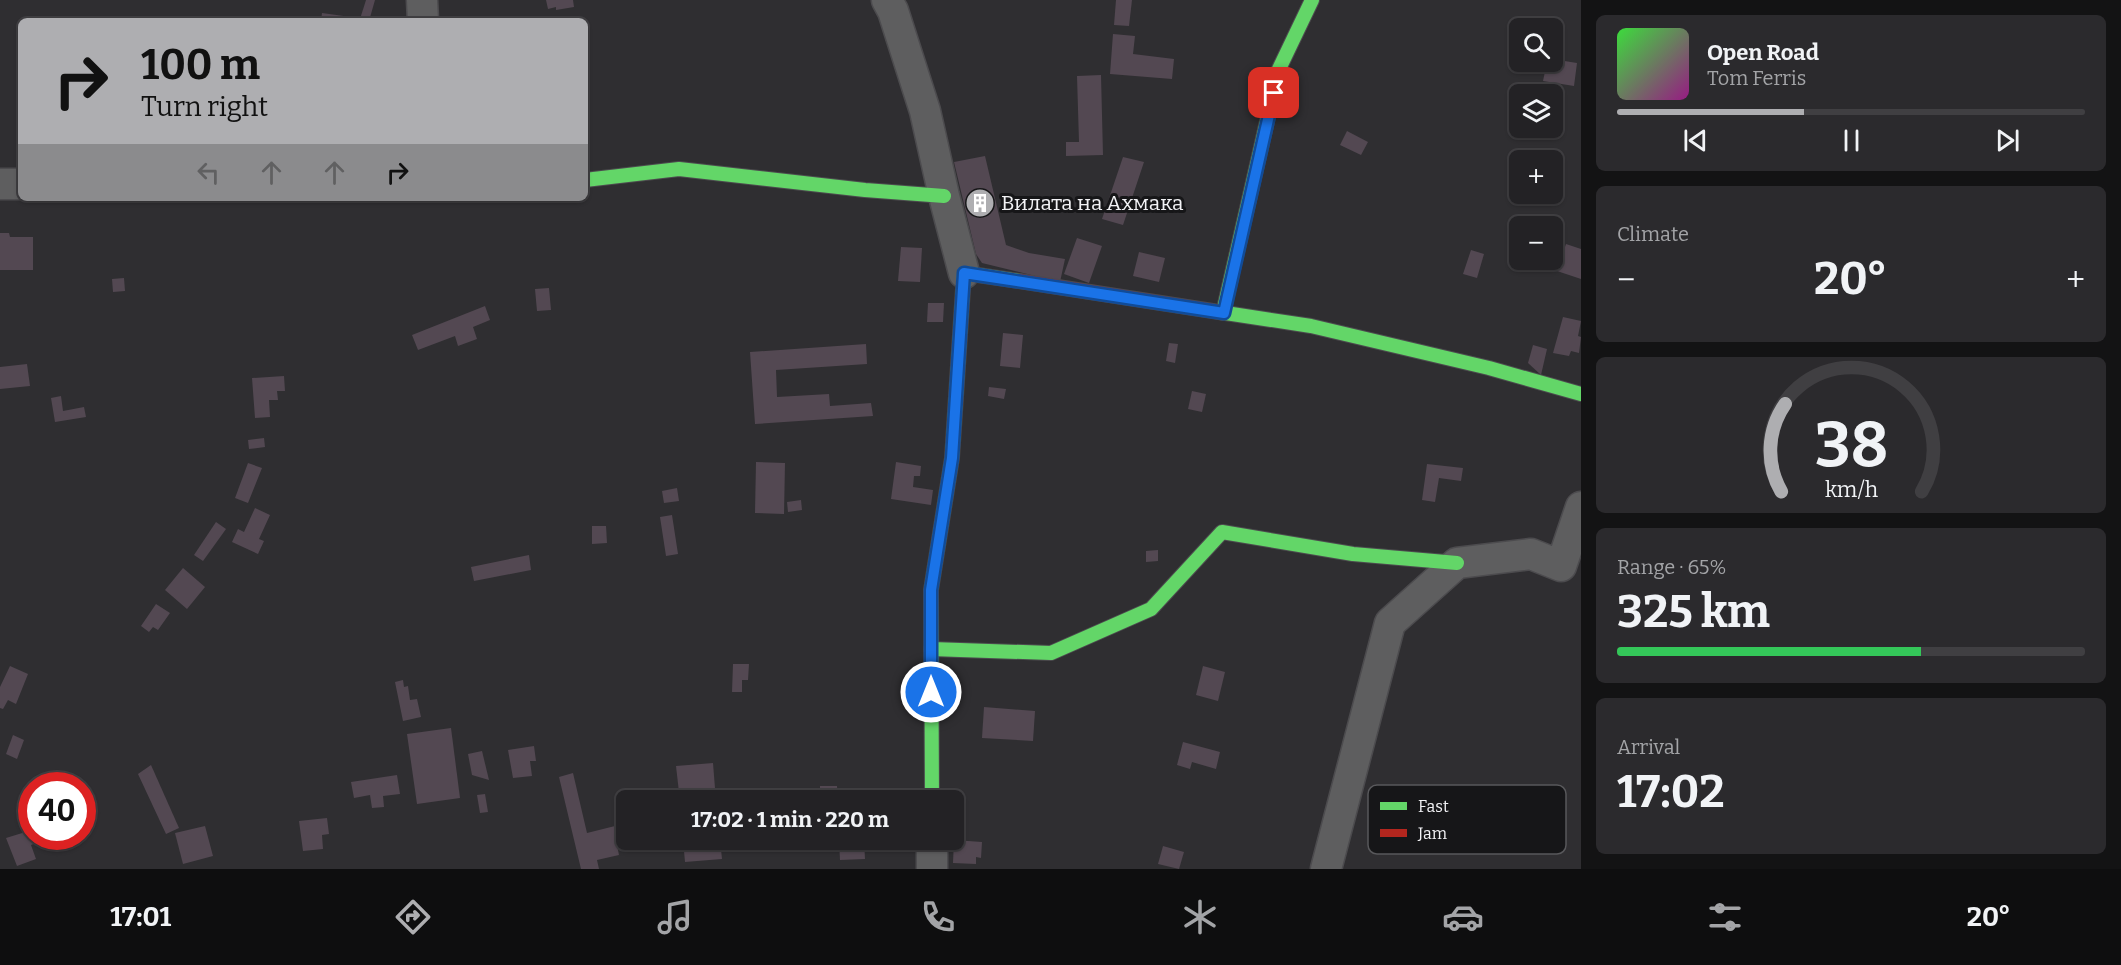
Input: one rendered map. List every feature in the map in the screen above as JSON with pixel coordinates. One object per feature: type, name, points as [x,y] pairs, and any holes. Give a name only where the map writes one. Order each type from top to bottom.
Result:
[{"type":"street","points":[[422,0],[423,18]]},
{"type":"street","points":[[887,0],[893,11],[925,111],[964,273],[952,458],[931,590],[932,790]]},
{"type":"street","points":[[1224,313],[1279,69],[1312,0]]},
{"type":"street","points":[[588,180],[679,169],[865,190],[944,196]]},
{"type":"street","points":[[0,184],[18,184]]},
{"type":"street","points":[[964,273],[1311,326],[1489,368],[1581,394]]},
{"type":"street","points":[[931,649],[1051,653],[1151,609],[1222,532],[1353,554],[1457,563],[1531,554],[1561,566],[1581,507]]},
{"type":"street","points":[[1326,869],[1390,623],[1457,563]]},
{"type":"street","points":[[932,850],[932,869]]},
{"type":"building","points":[[366,0],[375,0],[370,18],[360,18]]},
{"type":"building","points":[[546,0],[573,0],[574,7],[548,9]]},
{"type":"building","points":[[1116,0],[1132,0],[1129,26],[1114,25]]},
{"type":"building","points":[[322,13],[358,18],[321,18]]},
{"type":"building","points":[[1113,34],[1135,36],[1133,54],[1174,59],[1172,79],[1110,74]]},
{"type":"building","points":[[1563,61],[1577,63],[1574,86],[1543,81],[1545,72],[1563,72]]},
{"type":"building","points":[[1101,75],[1103,155],[1066,156],[1066,142],[1079,142],[1077,76]]},
{"type":"building","points":[[1347,131],[1368,142],[1361,155],[1340,145]]},
{"type":"building","name":"Вилата на Ахмака","points":[[985,156],[1006,245],[1029,253],[1065,259],[1060,282],[982,263],[976,254],[954,162]]},
{"type":"building","points":[[1123,157],[1144,162],[1123,225],[1102,219]]},
{"type":"building","points":[[0,233],[9,233],[10,237],[33,237],[33,270],[0,270]]},
{"type":"building","points":[[1077,238],[1102,246],[1089,283],[1064,274]]},
{"type":"building","points":[[1566,244],[1581,249],[1581,279],[1557,271],[1563,270],[1563,253]]},
{"type":"building","points":[[901,247],[922,248],[920,282],[898,281]]},
{"type":"building","points":[[1471,250],[1484,254],[1477,278],[1463,274]]},
{"type":"building","points":[[1139,252],[1165,258],[1159,282],[1133,276]]},
{"type":"building","points":[[124,278],[125,291],[113,292],[112,279]]},
{"type":"building","points":[[549,288],[551,310],[537,311],[535,289]]},
{"type":"building","points":[[928,303],[944,303],[943,322],[927,322]]},
{"type":"building","points":[[485,306],[490,320],[473,327],[477,339],[458,346],[455,336],[418,350],[412,335]]},
{"type":"building","points":[[1563,317],[1581,321],[1578,336],[1581,337],[1579,353],[1571,351],[1569,356],[1553,353]]},
{"type":"building","points":[[1003,333],[1023,335],[1020,368],[1000,366]]},
{"type":"building","points":[[1169,343],[1178,344],[1175,363],[1166,361]]},
{"type":"building","points":[[866,344],[867,364],[776,370],[777,397],[829,394],[830,406],[871,403],[873,416],[755,424],[750,352]]},
{"type":"building","points":[[1533,345],[1547,349],[1541,375],[1528,363]]},
{"type":"building","points":[[27,364],[30,386],[0,389],[0,367]]},
{"type":"building","points":[[284,376],[285,391],[277,391],[278,400],[269,400],[270,417],[255,418],[252,378]]},
{"type":"building","points":[[989,387],[1006,389],[1004,399],[988,396]]},
{"type":"building","points":[[1192,391],[1206,394],[1202,412],[1188,409]]},
{"type":"building","points":[[61,396],[63,411],[84,407],[86,417],[55,422],[51,398]]},
{"type":"building","points":[[264,438],[265,447],[249,449],[248,440]]},
{"type":"building","points":[[756,462],[785,463],[784,514],[755,513]]},
{"type":"building","points":[[896,462],[921,466],[920,476],[914,476],[913,487],[933,490],[931,505],[891,499]]},
{"type":"building","points":[[248,463],[262,468],[248,503],[235,498]]},
{"type":"building","points":[[1427,464],[1463,468],[1461,481],[1439,478],[1435,502],[1422,500]]},
{"type":"building","points":[[677,488],[679,501],[664,503],[662,491]]},
{"type":"building","points":[[801,500],[802,510],[788,512],[787,502]]},
{"type":"building","points":[[255,508],[270,515],[259,539],[264,541],[258,554],[232,542],[238,529],[244,532]]},
{"type":"building","points":[[672,515],[678,554],[666,556],[660,517]]},
{"type":"building","points":[[216,522],[226,529],[203,561],[194,555]]},
{"type":"building","points":[[592,526],[606,526],[607,543],[592,544]]},
{"type":"building","points":[[1158,550],[1158,561],[1146,562],[1146,551]]},
{"type":"building","points":[[529,555],[531,570],[474,581],[471,567]]},
{"type":"building","points":[[183,568],[205,587],[187,609],[165,590]]},
{"type":"building","points":[[156,604],[170,613],[158,630],[153,627],[149,632],[141,626]]},
{"type":"building","points":[[733,664],[749,664],[748,680],[742,680],[742,692],[732,692]]},
{"type":"building","points":[[10,666],[28,674],[16,704],[8,700],[3,709],[0,708],[0,687]]},
{"type":"building","points":[[1203,666],[1225,672],[1218,701],[1196,695]]},
{"type":"building","points":[[403,680],[404,687],[408,686],[410,700],[417,699],[421,717],[403,721],[395,682]]},
{"type":"building","points":[[984,707],[1035,711],[1033,741],[982,738]]},
{"type":"building","points":[[451,728],[460,798],[417,804],[407,734]]},
{"type":"building","points":[[13,735],[24,740],[17,759],[6,754]]},
{"type":"building","points":[[1183,742],[1220,752],[1216,769],[1192,762],[1190,769],[1177,765]]},
{"type":"building","points":[[534,746],[536,761],[530,761],[532,776],[513,778],[508,750]]},
{"type":"building","points":[[482,751],[489,780],[472,775],[468,754]]},
{"type":"building","points":[[713,763],[715,790],[679,790],[676,766]]},
{"type":"building","points":[[151,765],[179,828],[166,834],[138,774]]},
{"type":"building","points":[[573,773],[587,833],[616,826],[616,850],[619,855],[597,860],[599,869],[581,869],[559,777]]},
{"type":"building","points":[[397,775],[400,794],[383,796],[384,807],[372,808],[370,795],[354,798],[351,782]]},
{"type":"building","points":[[820,786],[837,786],[837,790],[820,790]]},
{"type":"building","points":[[485,794],[488,812],[480,813],[477,795]]},
{"type":"building","points":[[327,818],[329,834],[322,835],[323,849],[303,851],[299,821]]},
{"type":"building","points":[[205,826],[213,856],[183,864],[175,833]]},
{"type":"building","points":[[18,834],[18,850],[33,850],[36,859],[17,866],[6,838]]},
{"type":"building","points":[[964,841],[982,842],[981,858],[976,857],[976,864],[953,863],[954,850],[964,850]]},
{"type":"building","points":[[1163,846],[1184,852],[1179,869],[1158,864]]},
{"type":"building","points":[[684,850],[721,850],[722,859],[685,862]]},
{"type":"building","points":[[840,850],[865,850],[865,859],[840,860]]},
{"type":"traffic: fast","points":[[1223,313],[1279,69],[1312,0]]},
{"type":"traffic: fast","points":[[588,180],[679,169],[865,190],[944,196]]},
{"type":"traffic: fast","points":[[932,790],[931,590],[952,458],[964,273],[1019,281]]},
{"type":"traffic: fast","points":[[1219,312],[1311,326],[1489,368],[1581,394]]},
{"type":"traffic: fast","points":[[931,649],[1051,653],[1151,609],[1222,532],[1353,554],[1457,563]]},
{"type":"traffic: jam","points":[[1019,281],[1219,312]]},
{"type":"place","name":"Вилата на Ахмака","points":[[980,203]]},
{"type":"route","points":[[931,692],[931,590],[952,458],[964,273],[1224,313],[1274,93]]}]
